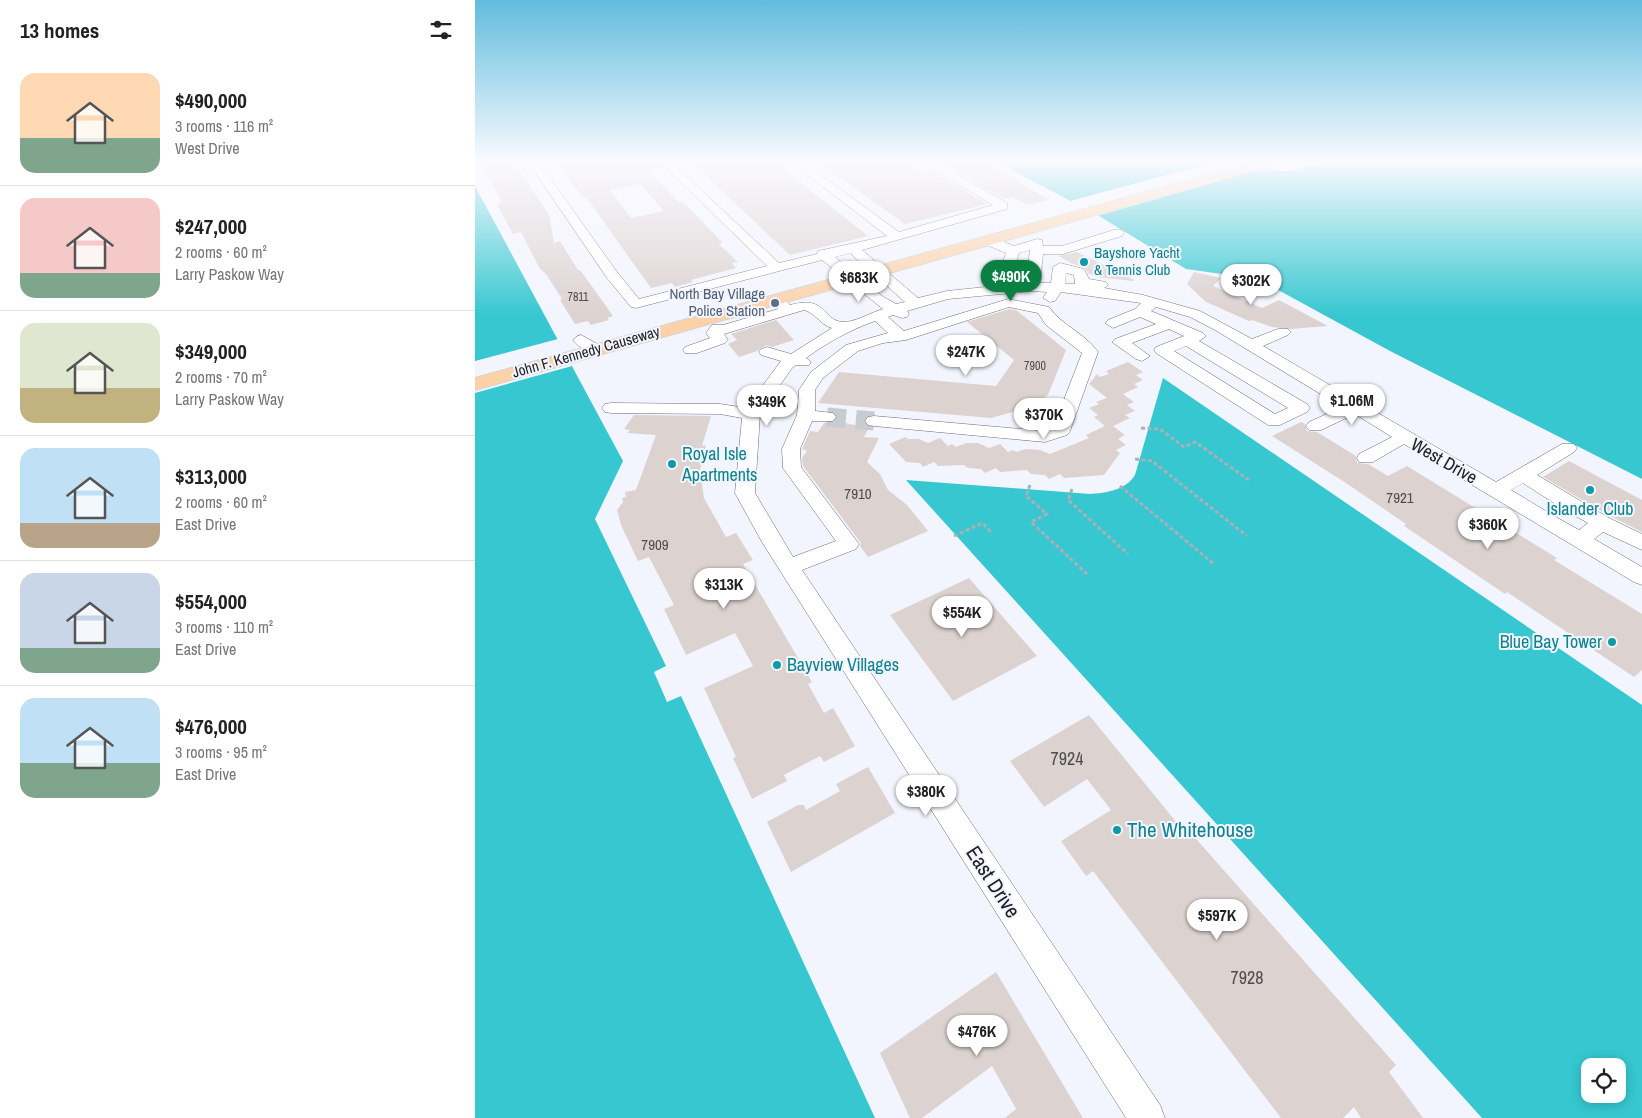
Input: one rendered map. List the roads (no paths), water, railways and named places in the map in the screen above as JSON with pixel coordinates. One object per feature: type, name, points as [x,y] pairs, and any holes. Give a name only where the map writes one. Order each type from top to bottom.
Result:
[{"type":"main road","name":"John F. Kennedy Causeway","points":[[874,266],[1069,212]]},
{"type":"main road","name":"John F. Kennedy Causeway","points":[[475,384],[582,347],[836,265],[874,266],[987,240],[1071,212]]},
{"type":"main road","name":"John F. Kennedy Causeway","points":[[475,369],[582,347],[715,324],[782,305],[836,265]]},
{"type":"street","points":[[568,212],[612,275],[636,304],[776,268],[836,265],[853,249],[982,212]]},
{"type":"street","points":[[718,212],[776,268]]},
{"type":"street","points":[[863,212],[897,237]]},
{"type":"street","points":[[1037,250],[1063,250],[1118,233]]},
{"type":"street","points":[[987,240],[1013,251],[1037,244],[1033,286]]},
{"type":"street","points":[[853,249],[915,303],[915,308],[937,326]]},
{"type":"street","points":[[995,289],[1013,251]]},
{"type":"street","points":[[836,265],[877,300],[937,326]]},
{"type":"street","name":"West Drive","points":[[751,414],[786,365],[845,327],[895,308],[947,295],[1033,286],[1057,287],[1160,310],[1195,314],[1579,540],[1639,571]]},
{"type":"street","points":[[1044,310],[1057,287]]},
{"type":"street","points":[[1113,323],[1160,310],[1191,297]]},
{"type":"street","points":[[789,567],[849,544],[792,468],[791,449],[816,416],[807,390],[817,376],[834,364],[886,345],[897,338],[1008,303],[1044,310]]},
{"type":"street","points":[[782,305],[804,306],[816,309],[829,324],[845,327]]},
{"type":"street","points":[[874,421],[1045,436],[1061,431],[1090,352],[1085,345],[1048,318],[1044,310]]},
{"type":"street","points":[[1160,310],[1192,338],[1301,408],[1274,421],[1162,350],[1192,338],[1220,327]]},
{"type":"street","points":[[1142,356],[1120,342],[1160,310]]},
{"type":"street","points":[[877,315],[897,338]]},
{"type":"street","points":[[691,350],[720,340],[714,333],[715,324]]},
{"type":"street","points":[[1249,346],[1283,332]]},
{"type":"street","points":[[767,352],[794,359],[834,364]]},
{"type":"street","points":[[611,408],[720,409],[751,414]]},
{"type":"street","points":[[1315,426],[1354,408]]},
{"type":"street","name":"East Drive","points":[[751,414],[745,493],[772,542],[1147,1118]]},
{"type":"street","points":[[1366,458],[1404,438]]},
{"type":"street","points":[[1495,491],[1568,448]]},
{"type":"street","points":[[1523,475],[1602,523],[1642,543]]},
{"type":"street","points":[[1543,519],[1568,503]]},
{"type":"street","points":[[1579,540],[1602,523]]},
{"type":"water","points":[[475,212],[489,212],[623,461],[595,519],[666,666],[654,672],[667,702],[681,696],[875,1118],[475,1118]]},
{"type":"water","points":[[1092,212],[1642,212],[1642,479],[1390,351],[1258,279],[1186,269]]},
{"type":"water","points":[[1163,378],[1642,705],[1642,1118],[1482,1118],[906,480],[1090,494],[1109,492],[1131,480],[1135,475]]},
{"type":"tunnel","points":[[827,417],[874,421]]},
{"type":"place","name":"Bayshore Yacht & Tennis Club","points":[[1084,262]]},
{"type":"place","name":"North Bay Village Police Station","points":[[775,303]]},
{"type":"place","name":"Royal Isle Apartments","points":[[672,464]]},
{"type":"place","name":"Islander Club","points":[[1590,490]]},
{"type":"place","name":"Blue Bay Tower","points":[[1612,642]]},
{"type":"place","name":"Bayview Villages","points":[[777,665]]},
{"type":"place","name":"The Whitehouse","points":[[1117,830]]}]
